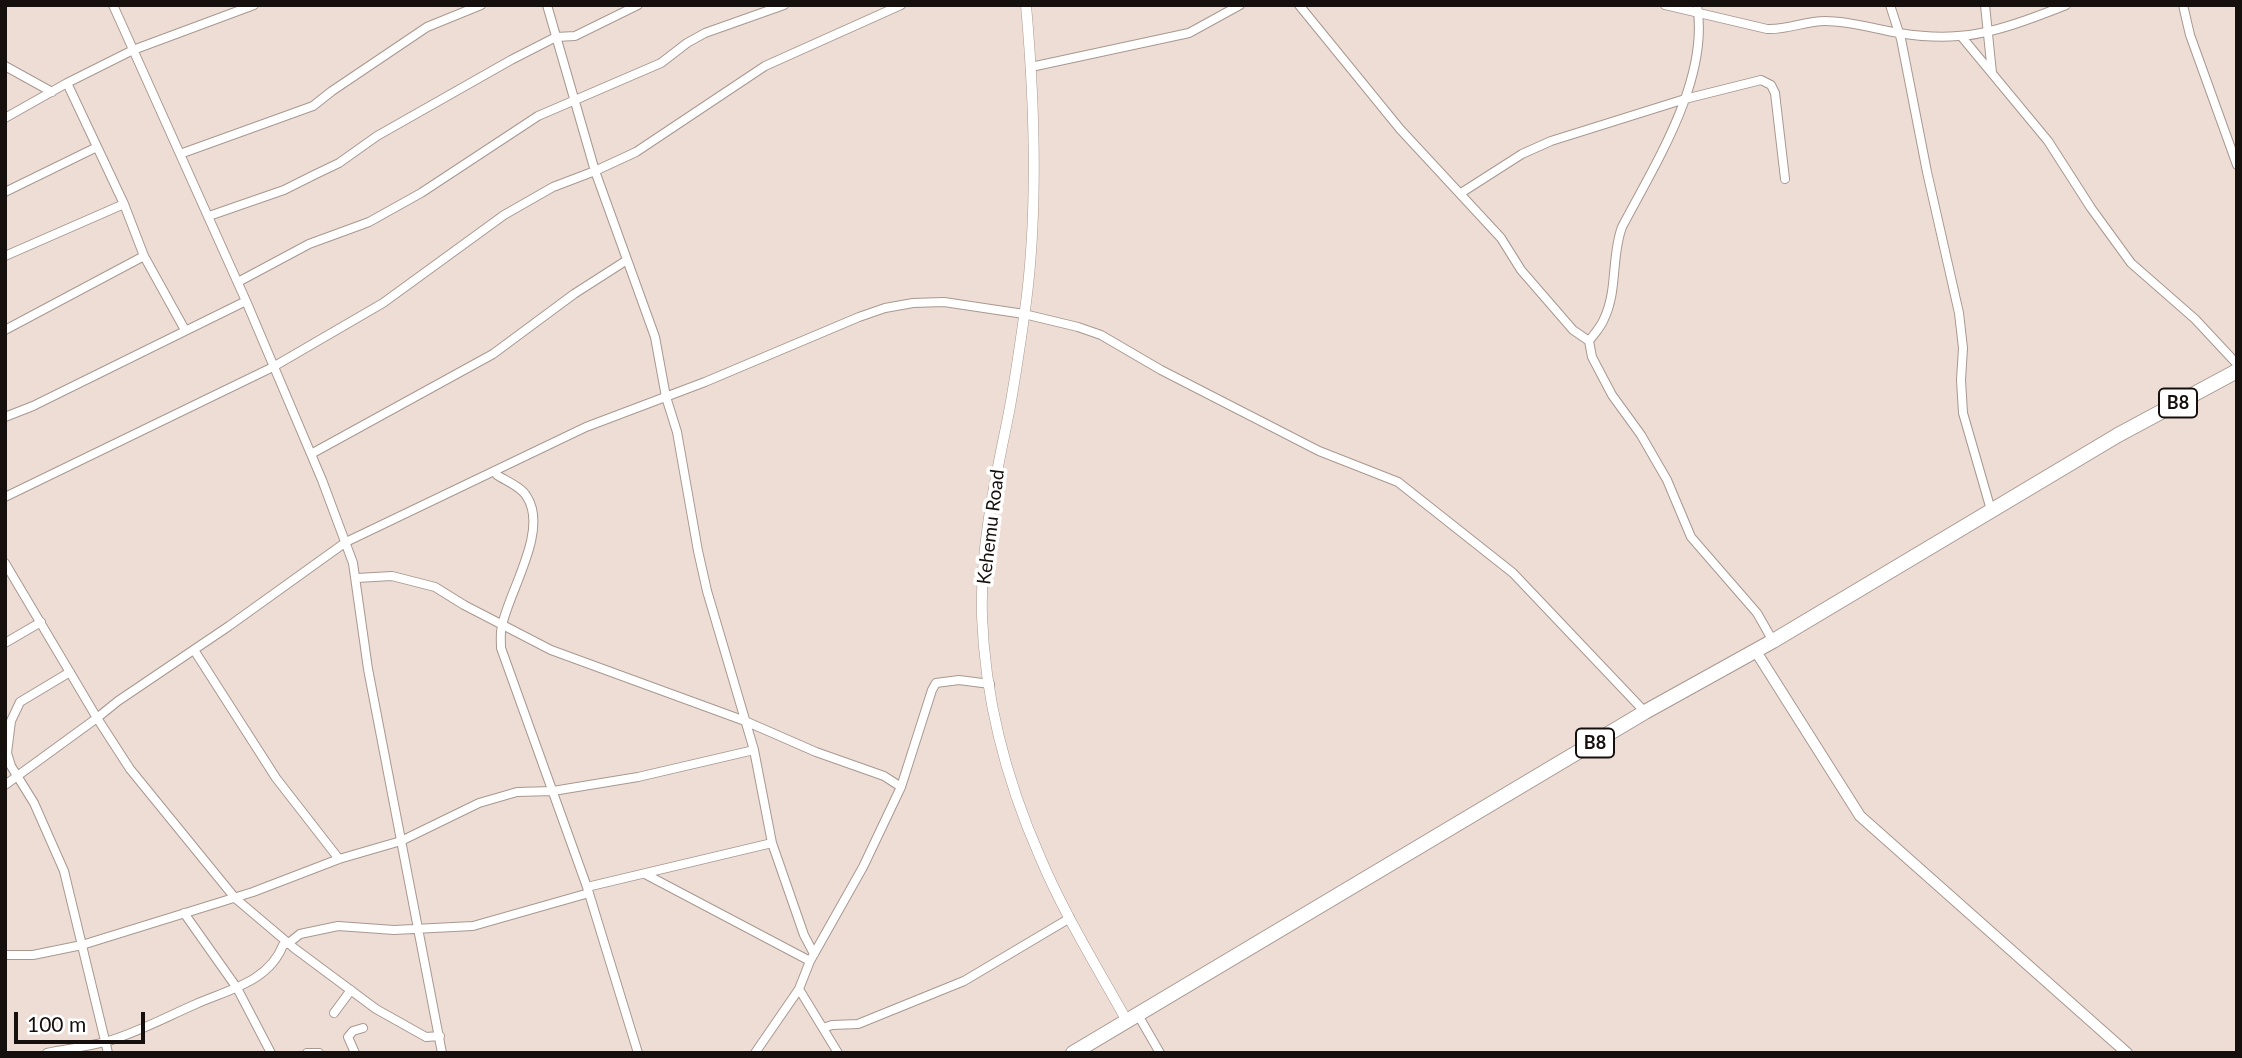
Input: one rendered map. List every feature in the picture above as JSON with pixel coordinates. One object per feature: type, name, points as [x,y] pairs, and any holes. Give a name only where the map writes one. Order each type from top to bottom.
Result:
[{"type":"highway","name":"B8","points":[[1073,1053],[1645,712],[1773,641],[2118,435],[2237,371]]},
{"type":"main road","points":[[1755,650],[1860,816],[2127,1053]]},
{"type":"street","points":[[113,5],[238,282],[312,454],[346,542],[357,578],[366,658],[442,1053]]},
{"type":"street","points":[[5,118],[67,82],[133,50],[254,5]]},
{"type":"street","points":[[180,154],[313,106],[427,27],[481,5]]},
{"type":"street","points":[[547,5],[596,172],[655,337],[666,397],[677,432],[707,591],[754,750],[772,843],[812,957]]},
{"type":"street","points":[[209,216],[284,190],[339,163],[377,136],[556,37],[575,36],[638,5]]},
{"type":"street","points":[[238,282],[309,244],[369,222],[428,189],[538,116],[661,63],[705,33],[784,5]]},
{"type":"street","points":[[5,498],[274,367],[383,303],[504,215],[553,187],[596,172],[636,152],[765,66],[901,5]]},
{"type":"street","name":"Kehemu Road","points":[[1026,5],[1031,67],[1032,204],[1024,314],[985,554],[982,617],[990,684],[1007,766],[1019,806],[1040,859],[1070,918],[1132,1018]]},
{"type":"street","points":[[1031,67],[1189,33],[1240,5]]},
{"type":"street","points":[[1299,5],[1400,129],[1501,238],[1521,270],[1573,330],[1589,341],[1592,357],[1612,395],[1641,435],[1667,480],[1691,537],[1757,613],[1773,641]]},
{"type":"street","points":[[1665,5],[1698,10],[1767,29],[1780,30],[1825,21],[1899,33],[1961,36],[2029,19],[2066,5]]},
{"type":"street","points":[[1890,5],[1899,33],[1959,313],[1963,348],[1963,413],[1991,510]]},
{"type":"street","points":[[1984,5],[1992,73]]},
{"type":"street","points":[[2183,5],[2190,35],[2237,166]]},
{"type":"street","points":[[1589,341],[1605,318],[1619,234],[1685,99],[1696,53],[1698,10]]},
{"type":"street","points":[[1961,36],[2048,141],[2091,208],[2131,263],[2195,319],[2237,364]]},
{"type":"street","points":[[5,66],[52,92]]},
{"type":"street","points":[[1461,193],[1511,160],[1551,141],[1685,99],[1757,80],[1767,81],[1775,93],[1784,179]]},
{"type":"street","points":[[67,82],[124,204],[144,256],[184,330]]},
{"type":"street","points":[[5,192],[97,148]]},
{"type":"street","points":[[5,256],[124,204]]},
{"type":"street","points":[[5,331],[144,256]]},
{"type":"street","points":[[312,454],[493,354],[574,294],[627,260]]},
{"type":"street","points":[[6,415],[70,388],[246,301]]},
{"type":"street","points":[[5,785],[118,701],[346,542],[586,427],[859,317],[885,308],[914,303],[944,302],[1024,314],[1101,335],[1161,370],[1319,451],[1398,482],[1513,573],[1645,712]]},
{"type":"street","points":[[495,471],[526,494],[532,513],[528,551],[502,625],[503,659],[588,890],[638,1053]]},
{"type":"street","points":[[5,564],[97,719],[153,800],[235,898],[294,948],[351,990],[403,1025],[426,1037],[439,1036]]},
{"type":"street","points":[[357,578],[392,576],[435,587],[551,650],[745,721],[816,752],[884,776],[901,787]]},
{"type":"street","points":[[5,642],[41,622]]},
{"type":"street","points":[[194,650],[276,778],[339,859]]},
{"type":"street","points":[[71,672],[20,702],[11,721],[7,753],[56,850],[70,892],[108,1053]]},
{"type":"street","points":[[755,1053],[799,989],[812,957],[863,867],[901,787],[928,697],[936,683],[959,680],[990,684]]},
{"type":"street","points":[[5,955],[33,955],[82,945],[235,898],[339,859],[401,841],[480,803],[517,792],[553,791],[638,777],[754,750]]},
{"type":"street","points":[[47,1053],[105,1042],[164,1021],[195,1004],[237,988],[264,972],[283,945],[300,934],[338,926],[420,929],[472,926],[645,874],[772,843]]},
{"type":"street","points":[[645,874],[812,957]]},
{"type":"street","points":[[184,913],[237,988],[271,1053]]},
{"type":"street","points":[[822,1028],[858,1024],[964,981],[1070,918]]},
{"type":"street","points":[[799,989],[838,1053]]},
{"type":"street","points":[[334,1013],[351,990]]},
{"type":"street","points":[[1132,1018],[1160,1053]]},
{"type":"street","points":[[355,1053],[348,1037],[353,1031],[363,1028]]},
{"type":"street","points":[[307,1053],[319,1053]]}]
